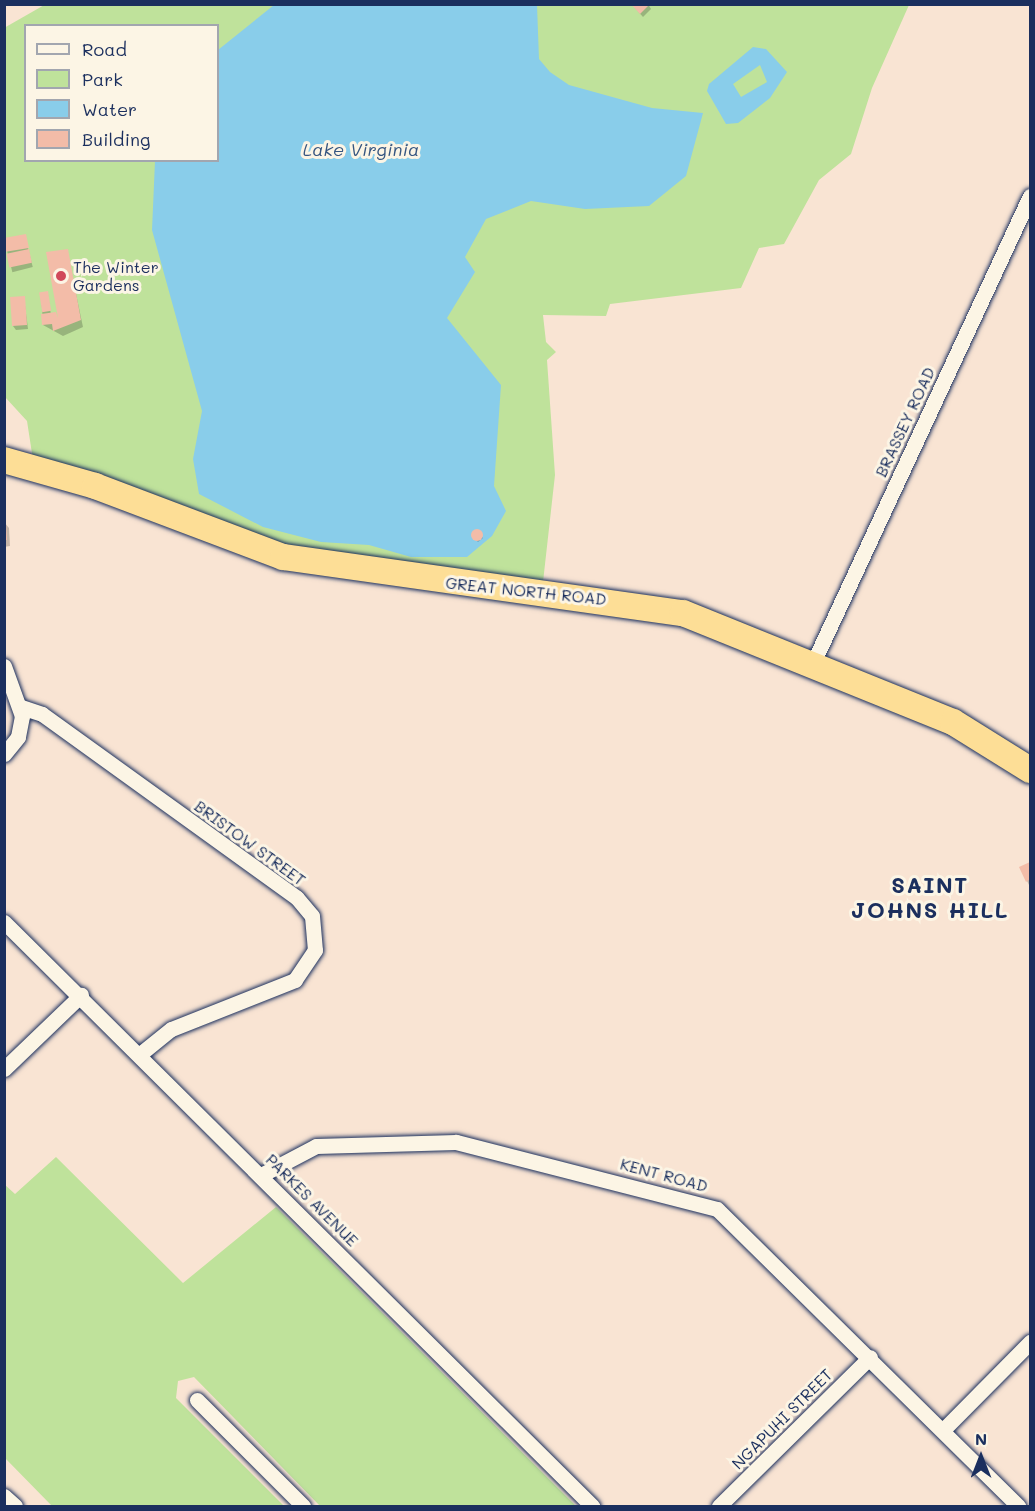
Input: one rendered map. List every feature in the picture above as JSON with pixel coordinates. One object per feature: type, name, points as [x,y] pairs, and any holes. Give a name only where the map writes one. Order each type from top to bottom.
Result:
[{"type":"highway","name":"GREAT NORTH ROAD","points":[[4,460],[95,486],[283,557],[422,580],[662,608],[813,663],[972,731],[1030,770]]},
{"type":"street","name":"BRASSEY ROAD","points":[[813,663],[1030,196]]},
{"type":"street","points":[[4,666],[21,707],[22,728],[4,754]]},
{"type":"street","name":"BRISTOW STREET","points":[[21,707],[51,720],[297,898],[312,916],[315,950],[295,980],[171,1029],[141,1053]]},
{"type":"street","name":"PARKES AVENUE","points":[[4,922],[141,1053],[592,1506]]},
{"type":"street","points":[[4,1069],[81,995]]},
{"type":"street","name":"KENT ROAD","points":[[261,1175],[316,1146],[456,1142],[704,1204],[738,1224],[1018,1506]]},
{"type":"street","points":[[943,1430],[1030,1342]]},
{"type":"street","name":"NGAPUHI STREET","points":[[719,1506],[870,1357]]},
{"type":"street","points":[[197,1400],[303,1506]]},
{"type":"street","points":[[4,1496],[15,1506]]},
{"type":"green space","points":[[46,4],[909,5],[872,88],[851,154],[819,180],[784,244],[759,248],[741,288],[610,304],[606,316],[543,315],[546,342],[556,352],[547,360],[555,475],[543,582],[317,557],[33,460],[27,421],[5,397],[4,28]]},
{"type":"green space","points":[[56,1157],[183,1283],[276,1207],[576,1506],[320,1506],[194,1377],[178,1381],[176,1398],[284,1506],[52,1506],[5,1458],[4,1184],[15,1194]]},
{"type":"water","name":"Lake Virginia","points":[[274,5],[537,5],[539,59],[550,72],[569,85],[652,108],[703,113],[686,176],[649,206],[585,209],[531,201],[486,219],[465,257],[475,272],[447,318],[501,385],[494,486],[506,511],[492,536],[467,557],[411,557],[369,545],[321,542],[263,527],[199,494],[193,459],[202,411],[152,230],[155,162],[219,162],[219,49]]},
{"type":"water","points":[[753,47],[766,49],[787,72],[770,98],[738,123],[726,124],[707,91],[709,84]],"holes":[[[760,65],[767,82],[741,97],[733,84]]]},
{"type":"building","points":[[631,4],[650,4],[640,14]]},
{"type":"building","points":[[26,234],[29,248],[4,252],[4,238]]},
{"type":"building","points":[[29,249],[32,263],[9,267],[7,254]]},
{"type":"building","name":"The Winter Gardens","points":[[68,249],[81,320],[53,331],[52,324],[42,325],[41,314],[56,312],[58,318],[46,252]]},
{"type":"building","points":[[48,291],[51,311],[42,312],[39,292]]},
{"type":"building","points":[[25,296],[27,325],[12,326],[10,297]]},
{"type":"building","points":[[4,524],[6,524],[7,540],[4,540]]},
{"type":"building","points":[[479,529],[483,535],[479,541],[475,541],[471,533]]},
{"type":"building","points":[[1030,862],[1030,879],[1026,882],[1019,867]]},
{"type":"place","name":"The Winter Gardens","points":[[61,276]]},
{"type":"district","name":"SAINT JOHNS HILL","points":[[930,896]]}]
